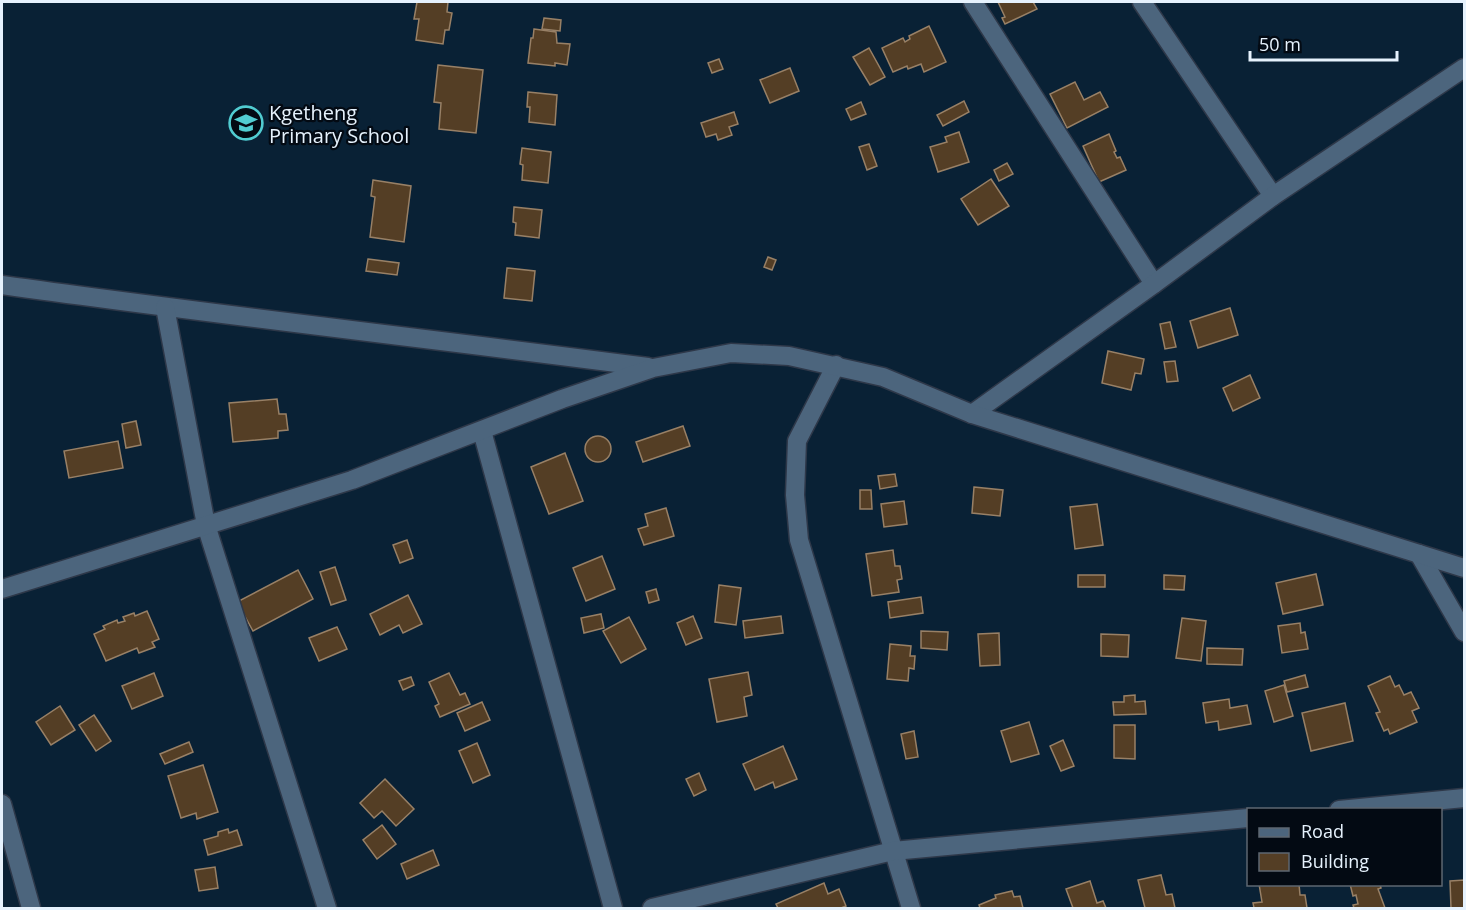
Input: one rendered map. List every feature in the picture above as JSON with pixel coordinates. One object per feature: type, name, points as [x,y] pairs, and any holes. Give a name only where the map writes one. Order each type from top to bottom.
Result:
[{"type":"street","points":[[973,2],[1154,284]]},
{"type":"street","points":[[1142,2],[1273,196]]},
{"type":"street","points":[[972,414],[1273,196],[1464,68]]},
{"type":"street","points":[[2,285],[165,308],[338,327],[653,368]]},
{"type":"street","points":[[165,308],[206,525],[327,909]]},
{"type":"street","points":[[2,589],[352,480],[562,399],[653,368],[731,353],[789,356],[883,377],[972,414],[1464,568]]},
{"type":"street","points":[[836,365],[796,441],[796,521],[802,552],[910,909]]},
{"type":"street","points":[[482,430],[613,909]]},
{"type":"street","points":[[1419,554],[1464,632]]},
{"type":"street","points":[[1360,808],[1464,798]]},
{"type":"street","points":[[2,804],[31,909]]},
{"type":"street","points":[[652,909],[893,851],[1247,818]]},
{"type":"building","points":[[417,2],[448,2],[447,12],[452,13],[449,30],[445,30],[443,44],[416,40],[419,19],[414,19]]},
{"type":"building","points":[[998,2],[1033,2],[1037,9],[1005,24],[1002,18],[1005,17]]},
{"type":"building","points":[[544,18],[561,20],[560,31],[542,29]]},
{"type":"building","points":[[929,26],[946,62],[924,72],[921,64],[908,69],[907,66],[893,72],[882,48],[903,38],[905,42],[910,39],[909,36]]},
{"type":"building","points":[[534,29],[556,32],[557,43],[570,44],[567,65],[528,63]]},
{"type":"building","points":[[869,48],[885,77],[870,85],[853,57]]},
{"type":"building","points":[[719,59],[723,69],[712,73],[708,63]]},
{"type":"building","points":[[438,65],[483,70],[476,133],[439,129],[441,103],[434,102]]},
{"type":"building","points":[[790,68],[799,91],[770,103],[760,80]]},
{"type":"building","points":[[1075,82],[1084,100],[1100,92],[1108,107],[1067,128],[1050,94]]},
{"type":"building","points":[[528,92],[557,95],[555,125],[529,122]]},
{"type":"building","points":[[964,101],[969,112],[943,126],[937,115]]},
{"type":"building","points":[[861,102],[866,114],[851,120],[846,109]]},
{"type":"building","points":[[734,112],[738,124],[729,127],[732,135],[718,140],[716,134],[706,137],[701,123]]},
{"type":"building","points":[[959,132],[969,162],[938,172],[930,147],[947,142],[945,137]]},
{"type":"building","points":[[1109,134],[1116,151],[1114,152],[1117,158],[1120,157],[1126,170],[1099,182],[1083,146]]},
{"type":"building","points":[[869,144],[877,166],[867,170],[859,147]]},
{"type":"building","points":[[522,148],[551,152],[548,183],[522,180],[523,165],[520,164]]},
{"type":"building","points":[[1007,163],[1013,174],[999,181],[994,170]]},
{"type":"building","points":[[991,179],[1009,206],[978,225],[961,199]]},
{"type":"building","points":[[373,180],[411,186],[404,242],[370,237],[375,197],[371,196]]},
{"type":"building","points":[[514,207],[542,210],[539,238],[515,235]]},
{"type":"building","points":[[768,257],[776,260],[772,270],[764,267]]},
{"type":"building","points":[[368,259],[399,263],[397,275],[366,271]]},
{"type":"building","points":[[507,268],[535,271],[532,301],[504,298]]},
{"type":"building","points":[[1230,308],[1238,335],[1198,348],[1190,321]]},
{"type":"building","points":[[1170,322],[1176,347],[1165,349],[1160,324]]},
{"type":"building","points":[[1108,351],[1144,359],[1141,374],[1135,373],[1131,390],[1102,383]]},
{"type":"building","points":[[1175,361],[1178,381],[1167,382],[1164,362]]},
{"type":"building","points":[[1250,375],[1260,398],[1233,411],[1223,388]]},
{"type":"building","points":[[277,399],[279,414],[286,414],[288,430],[278,431],[278,438],[233,442],[229,403]]},
{"type":"building","points":[[136,421],[141,445],[126,448],[122,424]]},
{"type":"building","points":[[683,426],[690,446],[643,462],[636,442]]},
{"type":"building","points":[[598,436],[607,440],[611,449],[607,458],[598,462],[589,458],[585,449],[589,440]]},
{"type":"building","points":[[118,441],[123,468],[69,478],[64,451]]},
{"type":"building","points":[[565,453],[583,501],[549,514],[531,467]]},
{"type":"building","points":[[895,474],[897,486],[880,489],[878,476]]},
{"type":"building","points":[[974,487],[1003,490],[1000,516],[972,513]]},
{"type":"building","points":[[860,490],[871,490],[872,509],[860,509]]},
{"type":"building","points":[[904,501],[907,524],[884,527],[881,504]]},
{"type":"building","points":[[1097,504],[1103,545],[1075,549],[1070,507]]},
{"type":"building","points":[[666,508],[674,536],[644,545],[638,529],[648,526],[645,514]]},
{"type":"building","points":[[407,540],[413,558],[400,563],[393,545]]},
{"type":"building","points":[[893,550],[895,566],[900,566],[902,579],[897,580],[899,592],[872,596],[866,554]]},
{"type":"building","points":[[602,556],[615,589],[586,601],[573,568]]},
{"type":"building","points":[[335,567],[346,600],[331,605],[320,572]]},
{"type":"building","points":[[298,570],[313,599],[253,631],[237,602]]},
{"type":"building","points":[[1316,574],[1323,605],[1283,614],[1276,583]]},
{"type":"building","points":[[1078,575],[1105,575],[1105,587],[1078,587]]},
{"type":"building","points":[[1164,575],[1185,576],[1184,590],[1164,589]]},
{"type":"building","points":[[719,585],[741,588],[736,625],[715,622]]},
{"type":"building","points":[[656,589],[659,600],[649,603],[646,592]]},
{"type":"building","points":[[408,595],[422,624],[403,633],[399,625],[380,635],[370,614]]},
{"type":"building","points":[[921,597],[923,613],[890,618],[888,602]]},
{"type":"building","points":[[147,611],[159,639],[152,642],[155,647],[139,653],[137,648],[106,661],[94,634],[105,629],[103,626],[117,620],[118,623],[125,621],[123,617],[134,613],[135,616]]},
{"type":"building","points":[[601,614],[604,628],[584,633],[581,618]]},
{"type":"building","points":[[693,616],[702,638],[686,645],[677,623]]},
{"type":"building","points":[[781,616],[783,633],[745,638],[743,621]]},
{"type":"building","points":[[629,617],[646,649],[621,663],[603,631]]},
{"type":"building","points":[[1182,618],[1206,621],[1201,661],[1176,658]]},
{"type":"building","points":[[1300,623],[1301,633],[1305,632],[1308,649],[1282,653],[1278,626]]},
{"type":"building","points":[[337,627],[347,649],[319,661],[309,638]]},
{"type":"building","points":[[921,631],[948,632],[947,650],[921,648]]},
{"type":"building","points":[[999,633],[1000,665],[980,666],[978,634]]},
{"type":"building","points":[[1101,634],[1129,635],[1128,657],[1101,656]]},
{"type":"building","points":[[890,644],[911,646],[910,656],[915,656],[914,669],[909,668],[908,681],[887,679]]},
{"type":"building","points":[[1207,648],[1243,649],[1242,665],[1207,664]]},
{"type":"building","points":[[748,672],[752,695],[744,697],[747,716],[717,722],[709,679]]},
{"type":"building","points":[[154,673],[163,696],[132,709],[122,686]]},
{"type":"building","points":[[449,673],[460,695],[465,693],[470,704],[440,717],[435,706],[439,704],[429,682]]},
{"type":"building","points":[[1305,675],[1308,687],[1287,692],[1284,681]]},
{"type":"building","points":[[1390,676],[1395,687],[1399,685],[1404,695],[1411,692],[1419,708],[1412,711],[1417,722],[1390,734],[1388,729],[1384,731],[1376,713],[1380,712],[1368,686]]},
{"type":"building","points":[[411,677],[414,685],[403,690],[399,681]]},
{"type":"building","points":[[1284,685],[1293,716],[1274,722],[1265,691]]},
{"type":"building","points":[[1135,695],[1135,702],[1145,701],[1146,714],[1114,715],[1113,702],[1124,702],[1124,696]]},
{"type":"building","points":[[1229,699],[1230,708],[1247,705],[1251,724],[1219,730],[1218,721],[1206,723],[1203,703]]},
{"type":"building","points":[[482,702],[490,720],[465,731],[457,713]]},
{"type":"building","points":[[1345,703],[1353,741],[1311,751],[1302,713]]},
{"type":"building","points":[[60,706],[75,730],[51,745],[36,722]]},
{"type":"building","points":[[94,715],[111,741],[96,751],[79,725]]},
{"type":"building","points":[[1029,722],[1039,754],[1011,762],[1001,731]]},
{"type":"building","points":[[1114,725],[1135,725],[1135,759],[1114,758]]},
{"type":"building","points":[[914,731],[918,757],[906,759],[901,734]]},
{"type":"building","points":[[1063,740],[1074,766],[1061,771],[1050,746]]},
{"type":"building","points":[[189,742],[193,752],[165,764],[160,754]]},
{"type":"building","points":[[477,743],[490,775],[473,783],[459,751]]},
{"type":"building","points":[[783,746],[797,779],[775,788],[773,782],[755,790],[743,764]]},
{"type":"building","points":[[203,765],[218,812],[197,819],[196,813],[181,818],[168,776]]},
{"type":"building","points":[[699,773],[706,790],[694,796],[686,779]]},
{"type":"building","points":[[385,779],[414,809],[396,826],[382,811],[374,818],[360,803]]},
{"type":"building","points":[[382,825],[396,844],[377,859],[363,840]]},
{"type":"building","points":[[228,829],[229,833],[237,830],[242,845],[208,855],[204,840],[218,836],[218,832]]},
{"type":"building","points":[[433,850],[439,865],[407,879],[401,864]]},
{"type":"building","points":[[215,867],[218,888],[199,891],[195,870]]},
{"type":"building","points":[[1161,875],[1166,895],[1172,894],[1175,908],[1145,908],[1138,880]]},
{"type":"building","points":[[1464,880],[1464,908],[1451,908],[1450,881]]},
{"type":"building","points":[[1090,881],[1097,903],[1103,901],[1106,908],[1073,908],[1066,889]]},
{"type":"building","points":[[824,883],[828,894],[839,889],[846,906],[841,908],[778,908],[776,904]]},
{"type":"building","points":[[1259,886],[1299,886],[1300,895],[1305,895],[1307,908],[1254,908],[1253,903],[1262,902]]},
{"type":"building","points":[[1350,886],[1380,886],[1378,889],[1385,908],[1354,908],[1353,905],[1358,904],[1356,895],[1353,896]]},
{"type":"building","points":[[1012,891],[1014,897],[1020,896],[1023,908],[980,908],[979,905],[996,898],[995,895]]},
{"type":"place","name":"Kgetheng Primary School","points":[[246,123]]}]
